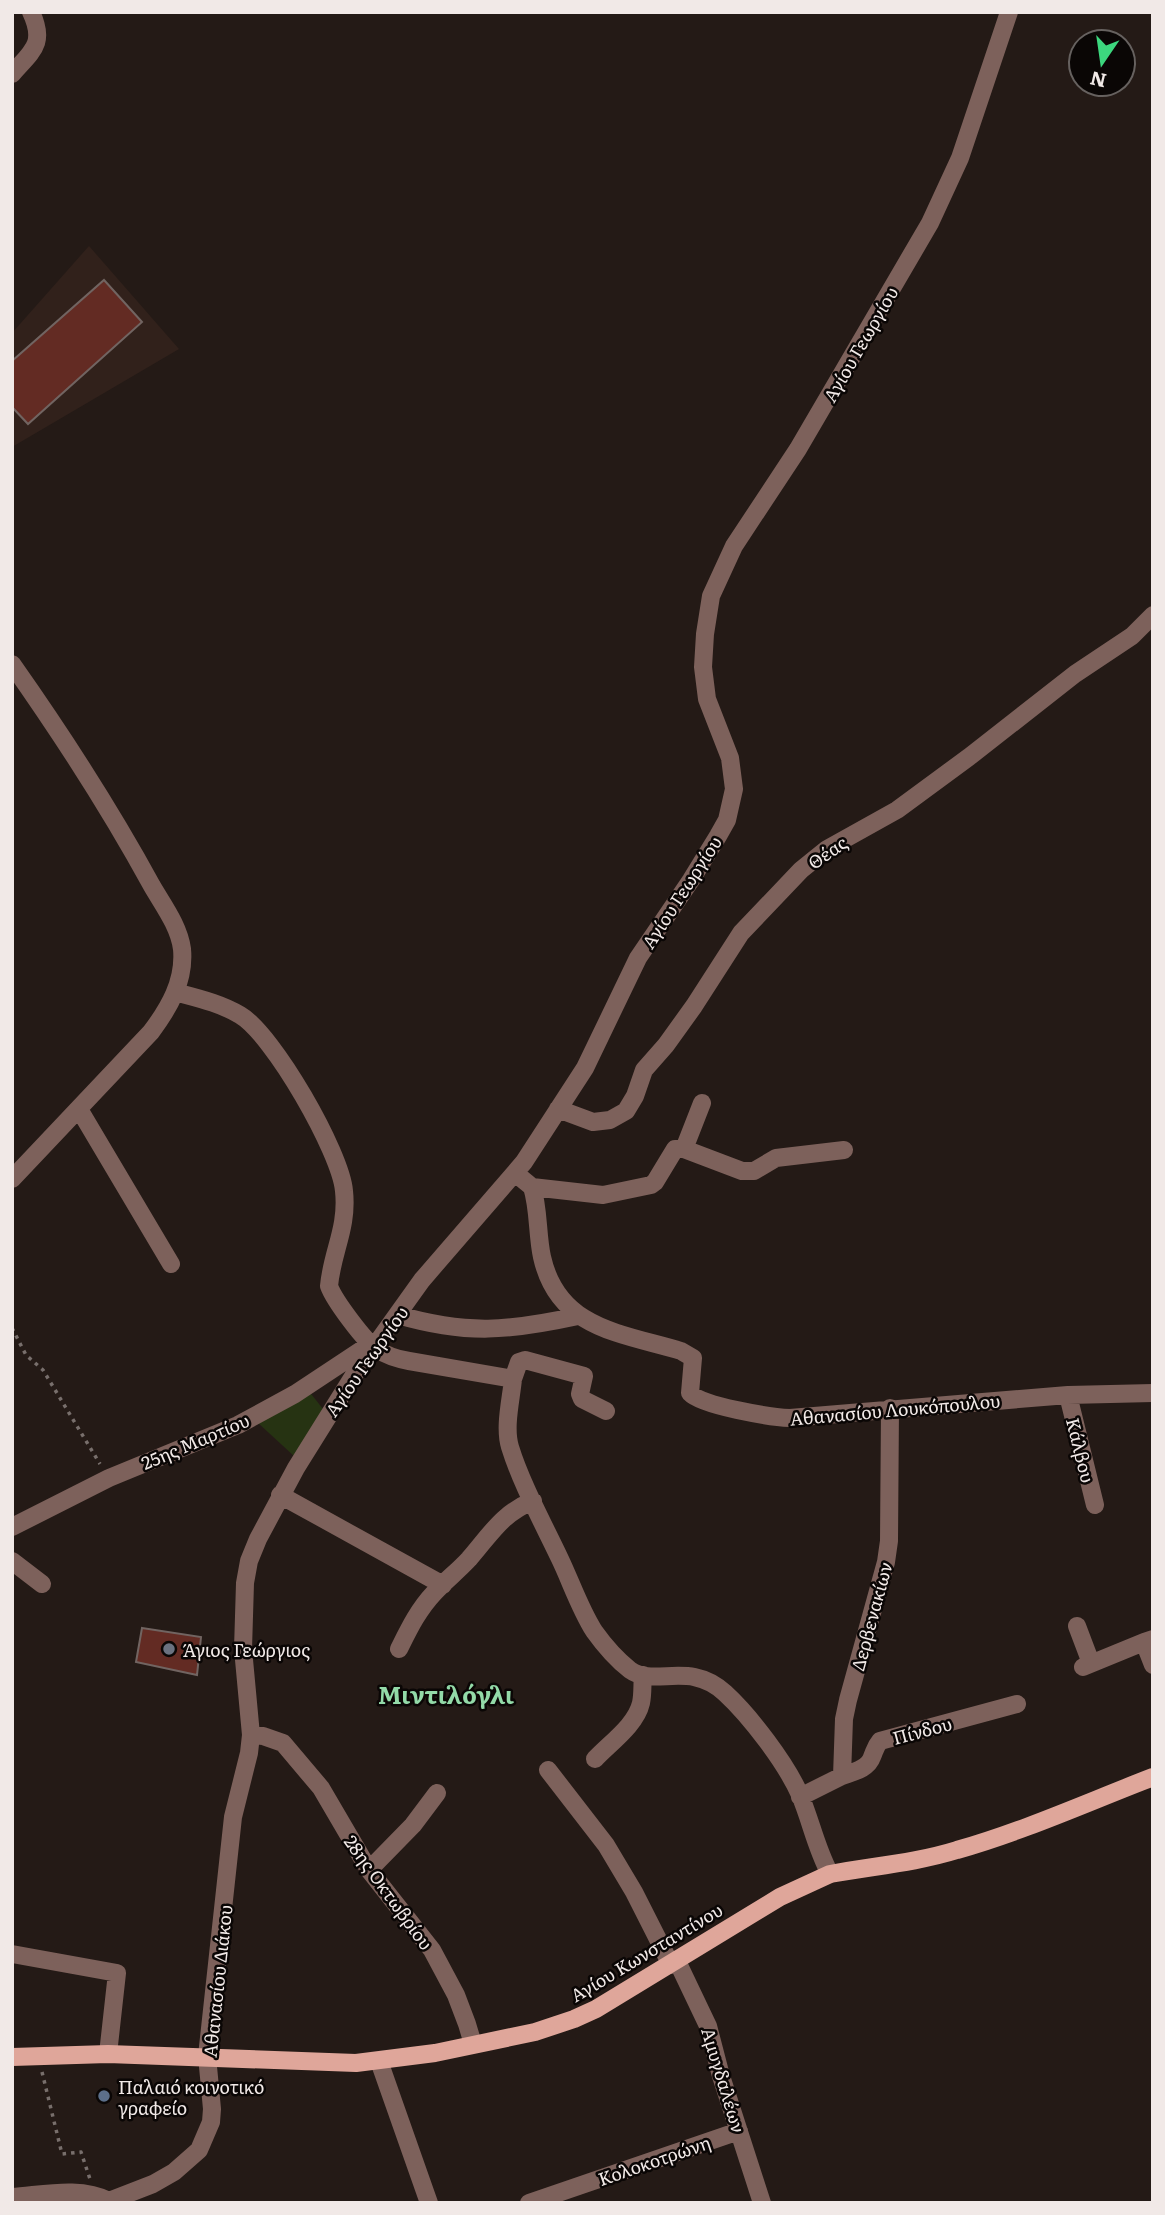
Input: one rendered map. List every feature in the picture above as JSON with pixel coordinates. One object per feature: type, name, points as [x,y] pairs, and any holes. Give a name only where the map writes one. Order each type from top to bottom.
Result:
[{"type":"main road","name":"Αγίου Κωνσταντίνου","points":[[12,2057],[108,2053],[335,2063],[379,2061],[435,2053],[535,2032],[596,2009],[780,1897],[830,1874],[921,1860],[955,1851],[1007,1834],[1153,1777]]},
{"type":"street","points":[[12,74],[36,46],[39,36],[31,12]]},
{"type":"street","name":"Αγίου Γεωργίου","points":[[251,1735],[243,1649],[245,1583],[249,1561],[258,1539],[280,1495],[373,1348],[422,1280],[515,1173],[585,1068],[638,958],[691,880],[727,820],[734,789],[733,777],[730,758],[707,699],[703,667],[705,634],[712,596],[721,571],[759,506],[798,449],[930,223],[960,158],[1009,12]]},
{"type":"street","name":"Θέας","points":[[558,1109],[593,1122],[610,1120],[626,1111],[644,1070],[694,1006],[741,933],[801,870],[827,849],[897,810],[1064,682],[1132,636],[1153,615]]},
{"type":"street","points":[[12,664],[101,799],[176,929],[182,961],[175,992],[151,1032],[12,1179]]},
{"type":"street","points":[[175,992],[223,1007],[242,1016],[262,1033],[331,1145],[340,1169],[344,1191],[344,1217],[329,1286],[351,1322],[373,1348],[409,1362],[513,1379]]},
{"type":"street","points":[[684,1149],[702,1104]]},
{"type":"street","points":[[79,1109],[171,1264]]},
{"type":"street","points":[[515,1173],[532,1187],[603,1195],[651,1185],[674,1149],[684,1149],[742,1171],[754,1171],[776,1158],[844,1150]]},
{"type":"street","points":[[398,1315],[467,1330],[536,1325],[578,1316],[556,1291],[545,1268],[532,1187]]},
{"type":"street","name":"Αθανασίου Λουκόπουλου","points":[[578,1316],[595,1325],[694,1358],[690,1393],[699,1400],[781,1418],[1068,1395],[1153,1393]]},
{"type":"street","name":"25ης Μαρτίου","points":[[12,1527],[109,1478],[238,1425],[295,1394],[363,1349],[373,1348]]},
{"type":"street","points":[[606,1410],[582,1399],[580,1394],[584,1376],[525,1360],[519,1362],[513,1379],[509,1415],[510,1447],[594,1630],[611,1652],[632,1671],[654,1676],[686,1674],[714,1684],[753,1722],[800,1797],[816,1845],[830,1874]]},
{"type":"street","name":"Κάλβου","points":[[1068,1395],[1095,1505]]},
{"type":"street","name":"Δερβενακίων","points":[[842,1776],[844,1719],[886,1562],[889,1541],[890,1408]]},
{"type":"street","points":[[280,1495],[443,1585]]},
{"type":"street","points":[[398,1649],[414,1619],[443,1585],[513,1509],[533,1500]]},
{"type":"street","points":[[12,1561],[42,1584]]},
{"type":"street","points":[[1077,1626],[1087,1665],[1148,1641],[1153,1665]]},
{"type":"street","points":[[595,1759],[630,1723],[638,1710],[642,1701],[643,1675]]},
{"type":"street","name":"Πίνδου","points":[[842,1776],[863,1768],[872,1760],[874,1748],[880,1741],[1017,1704]]},
{"type":"street","name":"28ης Οκτωβρίου","points":[[251,1735],[283,1743],[321,1788],[369,1870],[432,1950],[456,1995],[473,2044]]},
{"type":"street","name":"Αθανασίου Διάκου","points":[[12,2197],[80,2193],[103,2199],[153,2184],[174,2172],[199,2150],[211,2122],[207,2056],[233,1817],[251,1735]]},
{"type":"street","name":"Αμυγδαλέων","points":[[548,1770],[606,1845],[708,2026],[721,2076],[762,2203]]},
{"type":"street","points":[[800,1797],[842,1776]]},
{"type":"street","points":[[369,1870],[413,1825],[437,1793]]},
{"type":"street","points":[[12,1954],[117,1973],[108,2053]]},
{"type":"street","points":[[379,2061],[429,2203]]},
{"type":"street","name":"Κολοκοτρώνη","points":[[529,2203],[739,2131]]},
{"type":"path","points":[[12,1328],[26,1355],[43,1370],[109,1478]]},
{"type":"path","points":[[38,2055],[62,2154],[80,2152],[103,2199]]},
{"type":"shaded area","points":[[89,246],[179,349],[12,447],[12,333]]},
{"type":"green space","points":[[308,1390],[323,1409],[294,1456],[257,1422]]},
{"type":"building","points":[[104,280],[142,322],[28,424],[12,407],[12,361]]},
{"type":"building","name":"Άγιος Γεώργιος","points":[[142,1628],[201,1637],[197,1675],[136,1662]]},
{"type":"place","name":"Άγιος Γεώργιος","points":[[169,1649]]},
{"type":"place","name":"Παλαιό κοινοτικό γραφείο","points":[[104,2096]]},
{"type":"district","name":"Μιντιλόγλι","points":[[446,1693]]}]
